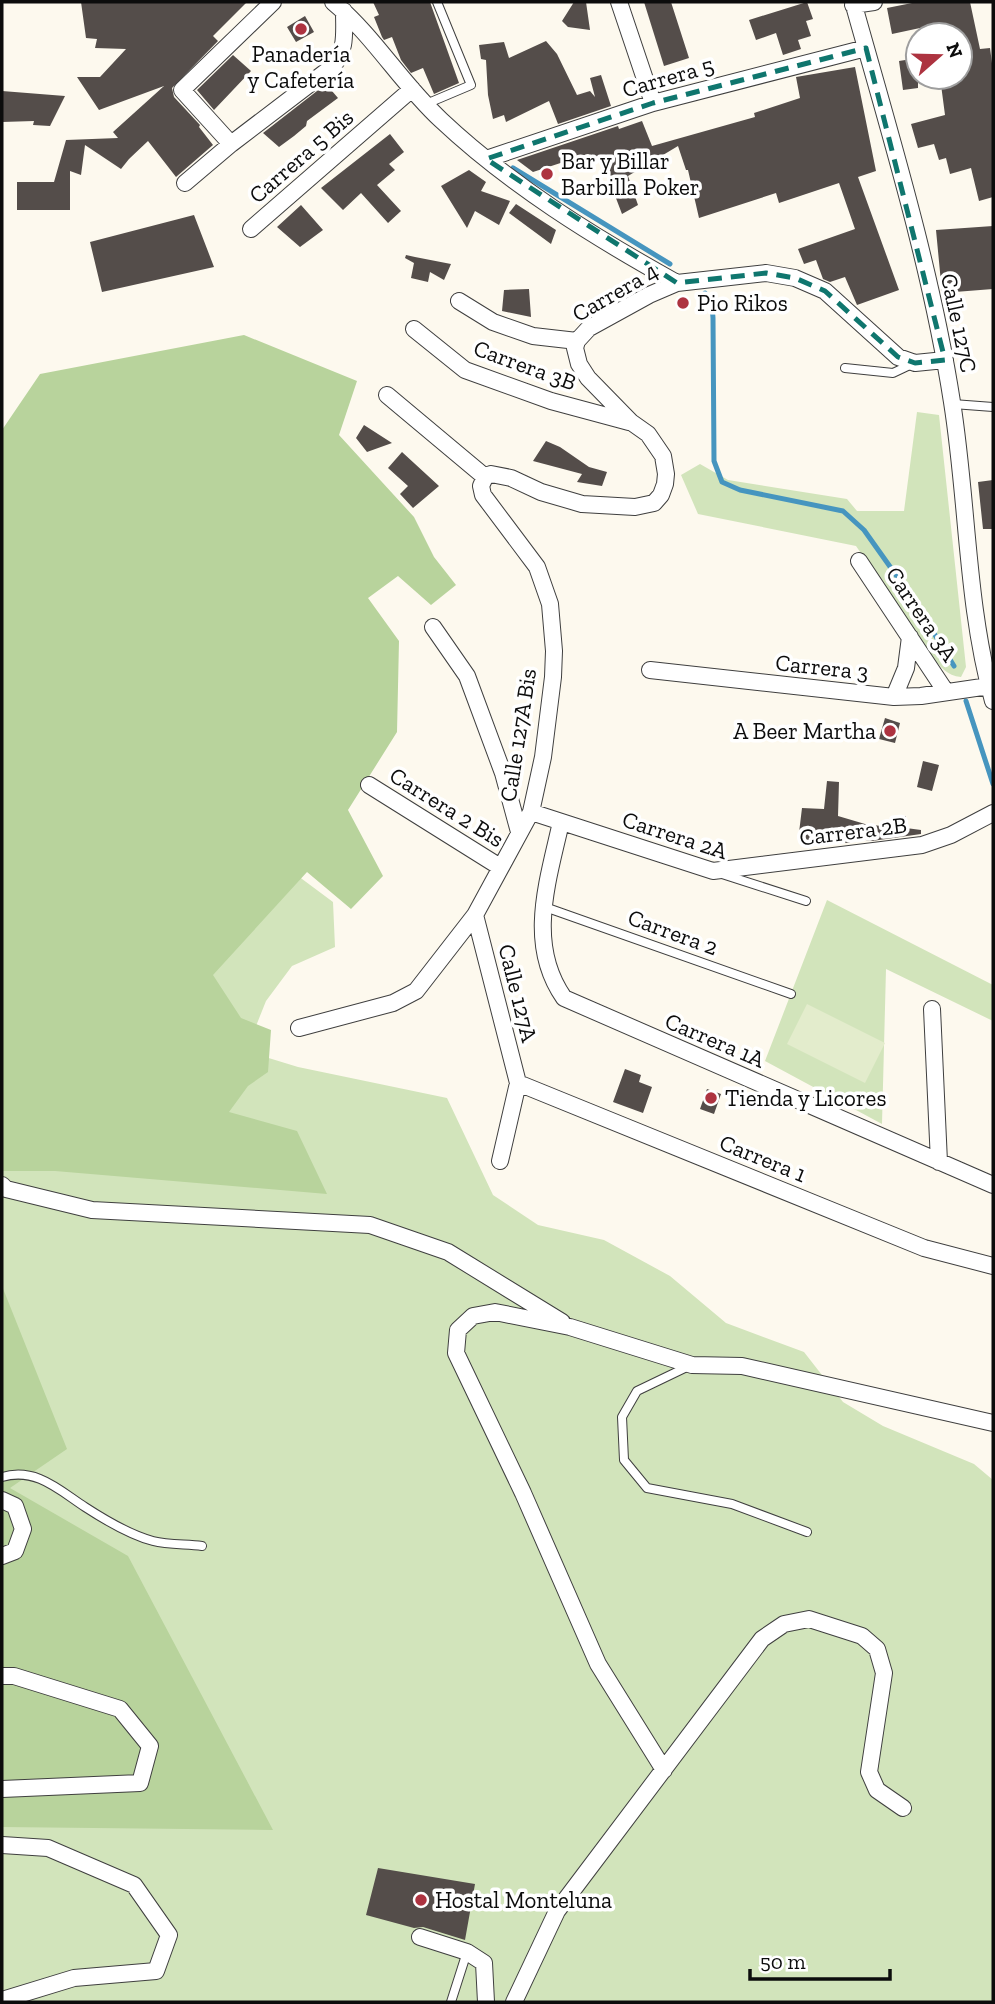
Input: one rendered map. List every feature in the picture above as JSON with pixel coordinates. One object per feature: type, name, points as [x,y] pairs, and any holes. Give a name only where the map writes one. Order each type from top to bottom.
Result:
[{"type":"street","points":[[231,144],[182,90],[273,2]]},
{"type":"street","points":[[619,2],[653,103]]},
{"type":"street","points":[[853,3],[874,2]]},
{"type":"street","name":"Calle 127C","points":[[853,3],[901,173],[945,360],[953,404],[974,608],[991,693]]},
{"type":"street","points":[[338,6],[426,104],[486,159],[573,220],[677,283]]},
{"type":"street","points":[[185,183],[339,60],[345,40],[338,6]]},
{"type":"street","name":"Carrera 5","points":[[486,159],[653,103],[866,48]]},
{"type":"street","name":"Carrera 5 Bis","points":[[251,229],[412,89]]},
{"type":"street","name":"Carrera 4","points":[[459,301],[493,322],[533,336],[577,341],[589,328],[677,283],[766,273],[794,278],[825,291],[898,356],[915,363]]},
{"type":"street","name":"Carrera 3B","points":[[414,329],[464,370],[551,401],[631,422]]},
{"type":"street","points":[[387,395],[485,477],[491,474],[511,478],[541,492],[582,504],[645,506],[653,503],[661,495],[666,474],[663,456],[648,434],[631,422],[582,371],[575,348],[577,341]]},
{"type":"street","points":[[915,363],[945,360]]},
{"type":"street","name":"Calle 127A Bis","points":[[299,1028],[393,1003],[416,991],[475,915],[531,812],[553,677],[550,604],[537,568],[482,495],[481,486],[485,477]]},
{"type":"street","name":"Carrera 3A","points":[[859,561],[946,692]]},
{"type":"street","points":[[433,627],[467,676],[503,773],[519,832]]},
{"type":"street","points":[[894,697],[906,668],[910,637]]},
{"type":"street","name":"Carrera 3","points":[[650,670],[894,697],[946,692],[991,693]]},
{"type":"street","name":"Carrera 2 Bis","points":[[369,785],[500,867]]},
{"type":"street","name":"Carrera 2A","points":[[531,812],[713,871]]},
{"type":"street","name":"Carrera 2B","points":[[713,871],[922,845],[951,835],[993,813]]},
{"type":"street","points":[[542,906],[561,822]]},
{"type":"street","name":"Carrera 1A","points":[[542,906],[541,937],[548,968],[554,985],[564,999],[993,1185]]},
{"type":"street","name":"Calle 127A","points":[[475,915],[518,1083]]},
{"type":"street","points":[[932,1009],[939,1162]]},
{"type":"street","points":[[500,1161],[518,1083]]},
{"type":"street","name":"Carrera 1","points":[[518,1083],[924,1248],[993,1266]]},
{"type":"street","points":[[2,1185],[6,1189],[92,1210],[370,1225],[448,1252],[570,1327]]},
{"type":"street","points":[[664,1770],[598,1664],[523,1493],[456,1353],[458,1330],[473,1316],[495,1312],[570,1327],[692,1365],[742,1366],[993,1423]]},
{"type":"street","points":[[2,1500],[15,1506],[23,1529],[15,1551],[2,1556]]},
{"type":"street","points":[[514,2002],[557,1911],[762,1639],[784,1624],[809,1619],[862,1636],[877,1649],[884,1672],[869,1772],[877,1790],[903,1808]]},
{"type":"street","points":[[2,1676],[14,1676],[120,1709],[150,1746],[140,1783],[2,1789]]},
{"type":"street","points":[[2,1845],[48,1848],[134,1885],[169,1935],[156,1971],[74,1978],[2,2000]]},
{"type":"street","points":[[420,1937],[467,1952],[484,1963],[486,2002]]},
{"type":"lane","points":[[426,104],[471,85],[437,2]]},
{"type":"lane","points":[[845,368],[893,373],[915,363]]},
{"type":"lane","points":[[953,404],[993,407]]},
{"type":"lane","name":"Carrera 2A","points":[[713,871],[806,901]]},
{"type":"lane","name":"Carrera 2","points":[[542,906],[791,994]]},
{"type":"lane","points":[[692,1365],[637,1391],[622,1417],[624,1460],[647,1488],[732,1504],[807,1532]]},
{"type":"lane","points":[[2,1477],[10,1475],[40,1478],[58,1486],[83,1506],[111,1522],[153,1541],[202,1546]]},
{"type":"lane","points":[[451,2002],[467,1952]]},
{"type":"highlighted area","points":[[866,48],[945,360],[915,363],[898,357],[825,291],[795,278],[766,273],[677,283],[486,159],[653,103]]},
{"type":"green space","points":[[244,335],[357,381],[339,435],[414,517],[434,557],[456,585],[431,605],[398,576],[368,598],[399,641],[397,732],[348,810],[383,876],[351,909],[307,872],[213,975],[241,1018],[271,1030],[268,1072],[248,1086],[229,1112],[297,1131],[327,1194],[55,1171],[2,1171],[2,430],[40,374]]},
{"type":"green space","points":[[917,412],[939,415],[966,667],[961,677],[948,673],[931,656],[856,546],[698,514],[681,475],[700,464],[728,480],[847,499],[857,511],[904,511]]},
{"type":"green space","points":[[2,616],[294,873],[333,902],[335,947],[292,966],[266,1001],[246,1051],[298,1067],[447,1098],[493,1195],[538,1225],[604,1240],[670,1276],[726,1323],[804,1352],[843,1402],[883,1426],[974,1464],[993,1480],[993,2002],[2,2002]]},
{"type":"green space","points":[[827,900],[993,985],[993,1021],[886,969],[882,1124],[765,1061]]},
{"type":"green space","points":[[807,1004],[885,1043],[865,1083],[787,1044]]},
{"type":"green space","points":[[2,1286],[67,1449],[10,1488],[128,1556],[273,1830],[2,1827]]},
{"type":"building","points":[[81,2],[247,2],[213,36],[218,41],[172,88],[174,97],[200,125],[213,145],[176,177],[148,141],[121,169],[85,145],[81,175],[70,171],[70,210],[17,210],[17,182],[54,182],[66,140],[118,138],[113,132],[164,86],[99,110],[77,77],[100,77],[126,49],[95,48],[97,39],[86,38]]},
{"type":"building","points":[[373,2],[430,2],[459,83],[434,94],[423,68],[411,73],[401,60],[392,37],[384,40],[382,37],[374,17],[379,15]]},
{"type":"building","points":[[574,2],[586,2],[590,30],[568,27],[562,21]]},
{"type":"building","points":[[644,2],[671,2],[689,58],[664,66]]},
{"type":"building","points":[[807,2],[813,19],[806,21],[811,36],[798,40],[801,49],[783,55],[776,33],[756,40],[749,20]]},
{"type":"building","points":[[917,2],[970,2],[980,49],[990,48],[993,71],[993,197],[979,201],[971,168],[950,174],[946,158],[939,160],[934,144],[918,148],[911,124],[945,115],[942,91],[974,91],[974,21],[904,21],[904,31],[892,34],[887,8]]},
{"type":"building","name":"Panadería y Cafetería","points":[[305,16],[314,32],[296,42],[287,27]]},
{"type":"building","points":[[546,41],[557,54],[577,95],[590,91],[595,97],[590,78],[601,75],[611,106],[558,124],[549,101],[506,122],[504,115],[493,119],[488,95],[486,60],[481,59],[479,45],[504,42],[509,58]]},
{"type":"building","points":[[233,55],[251,71],[214,110],[197,90]]},
{"type":"building","points":[[904,60],[904,90],[903,90],[899,61]]},
{"type":"building","points":[[855,67],[876,171],[858,177],[899,290],[857,305],[845,277],[830,282],[823,279],[816,260],[804,264],[798,249],[855,229],[839,183],[779,203],[776,193],[699,218],[688,170],[678,146],[628,176],[638,205],[622,214],[603,164],[588,154],[533,172],[517,160],[618,126],[619,129],[642,121],[652,146],[755,117],[754,113],[800,98],[796,77]]},
{"type":"building","points":[[326,84],[338,98],[307,121],[306,126],[294,136],[279,147],[263,133]]},
{"type":"building","points":[[2,91],[65,96],[50,126],[33,125],[34,121],[2,122]]},
{"type":"building","points":[[390,134],[404,152],[389,164],[395,170],[377,185],[401,211],[388,223],[361,193],[343,210],[321,188]]},
{"type":"building","points":[[469,170],[486,182],[481,191],[510,201],[499,225],[475,211],[467,228],[441,186]]},
{"type":"building","points":[[516,204],[556,230],[551,244],[509,213]]},
{"type":"building","points":[[301,205],[323,230],[300,247],[277,227]]},
{"type":"building","points":[[194,215],[214,267],[102,292],[90,242]]},
{"type":"building","points":[[993,226],[993,289],[942,293],[936,230]]},
{"type":"building","points":[[406,255],[451,264],[444,280],[430,272],[428,282],[411,278],[414,263],[405,258]]},
{"type":"building","points":[[529,289],[531,317],[502,311],[504,290]]},
{"type":"building","points":[[364,425],[392,443],[367,452],[356,438]]},
{"type":"building","points":[[546,441],[560,447],[589,467],[607,472],[602,486],[577,482],[582,474],[533,461]]},
{"type":"building","points":[[402,452],[439,486],[413,508],[400,494],[408,486],[388,468]]},
{"type":"building","points":[[993,480],[993,529],[983,529],[978,482]]},
{"type":"building","name":"A Beer Martha","points":[[885,718],[900,723],[895,743],[879,739]]},
{"type":"building","points":[[923,761],[939,765],[932,791],[917,787]]},
{"type":"building","points":[[827,781],[839,782],[838,816],[865,824],[889,827],[890,819],[906,816],[906,828],[921,830],[921,834],[872,841],[853,838],[851,843],[817,842],[817,845],[798,841],[802,808],[824,809]]},
{"type":"building","points":[[625,1069],[641,1075],[639,1082],[652,1087],[643,1113],[613,1102]]},
{"type":"building","points":[[707,1089],[721,1094],[714,1114],[700,1109]]},
{"type":"building","name":"Hostal Monteluna","points":[[378,1868],[475,1884],[465,1940],[423,1927],[414,1928],[366,1915]]},
{"type":"waterway","points":[[513,168],[670,264]]},
{"type":"waterway","points":[[705,293],[712,305],[713,318],[714,461],[722,482],[740,490],[843,511],[864,530],[913,599],[954,666]]},
{"type":"waterway","points":[[966,701],[993,784]]},
{"type":"place","name":"Panadería y Cafetería","points":[[301,29]]},
{"type":"place","name":"Bar y Billar Barbilla Poker","points":[[547,174]]},
{"type":"place","name":"Pio Rikos","points":[[683,303]]},
{"type":"place","name":"A Beer Martha","points":[[890,731]]},
{"type":"place","name":"Tienda y Licores","points":[[711,1098]]},
{"type":"place","name":"Hostal Monteluna","points":[[421,1900]]}]
